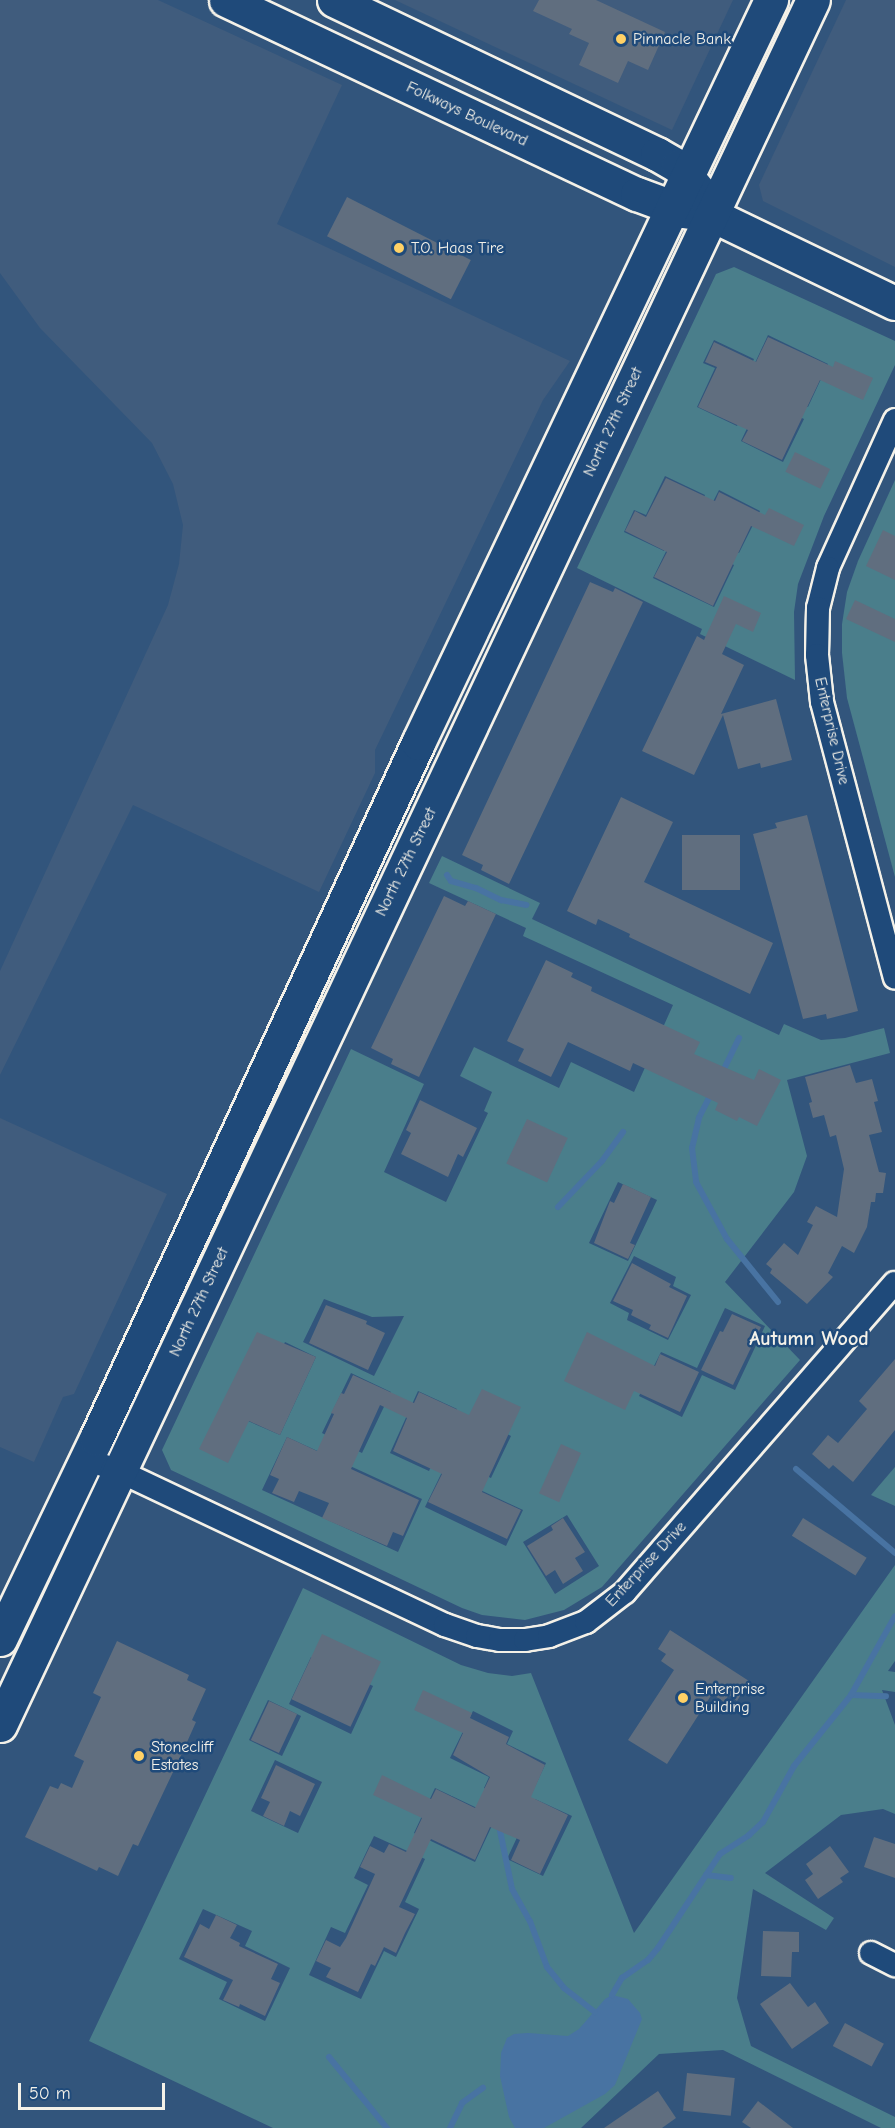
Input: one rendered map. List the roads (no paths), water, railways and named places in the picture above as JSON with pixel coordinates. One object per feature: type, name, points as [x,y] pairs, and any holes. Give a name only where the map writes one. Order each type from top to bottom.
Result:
[{"type":"main road","name":"Folkways Boulevard","points":[[226,0],[638,194],[673,208],[712,215],[895,303]]},
{"type":"main road","points":[[334,0],[657,154],[688,176],[704,196],[712,215]]},
{"type":"main road","points":[[0,1639],[91,1449],[413,754],[771,0]]},
{"type":"main road","name":"North 27th Street","points":[[0,1725],[813,0]]},
{"type":"street","name":"Enterprise Drive","points":[[895,420],[828,568],[819,599],[817,655],[822,702],[895,978]]},
{"type":"street","name":"Enterprise Drive","points":[[91,1449],[119,1471],[445,1625],[477,1636],[500,1640],[525,1640],[549,1636],[586,1622],[625,1592],[895,1283]]},
{"type":"street","points":[[871,1953],[895,1965]]},
{"type":"waterway","points":[[447,875],[451,881],[476,888],[501,900],[527,905]]},
{"type":"waterway","points":[[722,1073],[739,1038]]},
{"type":"waterway","points":[[712,1092],[699,1118],[692,1148],[696,1182],[727,1239],[778,1302]]},
{"type":"waterway","points":[[558,1207],[602,1161],[623,1132]]},
{"type":"waterway","points":[[796,1469],[895,1553]]},
{"type":"waterway","points":[[612,1995],[622,1978],[648,1960],[658,1948],[720,1854],[749,1835],[763,1822],[794,1766],[851,1695],[895,1616]]},
{"type":"waterway","points":[[851,1695],[886,1696]]},
{"type":"waterway","points":[[499,1826],[512,1889],[530,1921],[547,1967],[564,1988],[595,2012]]},
{"type":"waterway","points":[[706,1875],[731,1878]]},
{"type":"waterway","points":[[329,2057],[387,2128]]},
{"type":"waterway","points":[[450,2128],[462,2103],[483,2088]]},
{"type":"place","name":"Pinnacle Bank","points":[[621,39]]},
{"type":"place","name":"T.O. Haas Tire","points":[[399,248]]},
{"type":"place","name":"Enterprise Building","points":[[683,1698]]},
{"type":"place","name":"Stonecliff Estates","points":[[139,1756]]},
{"type":"district","name":"Autumn Wood","points":[[809,1338]]}]
